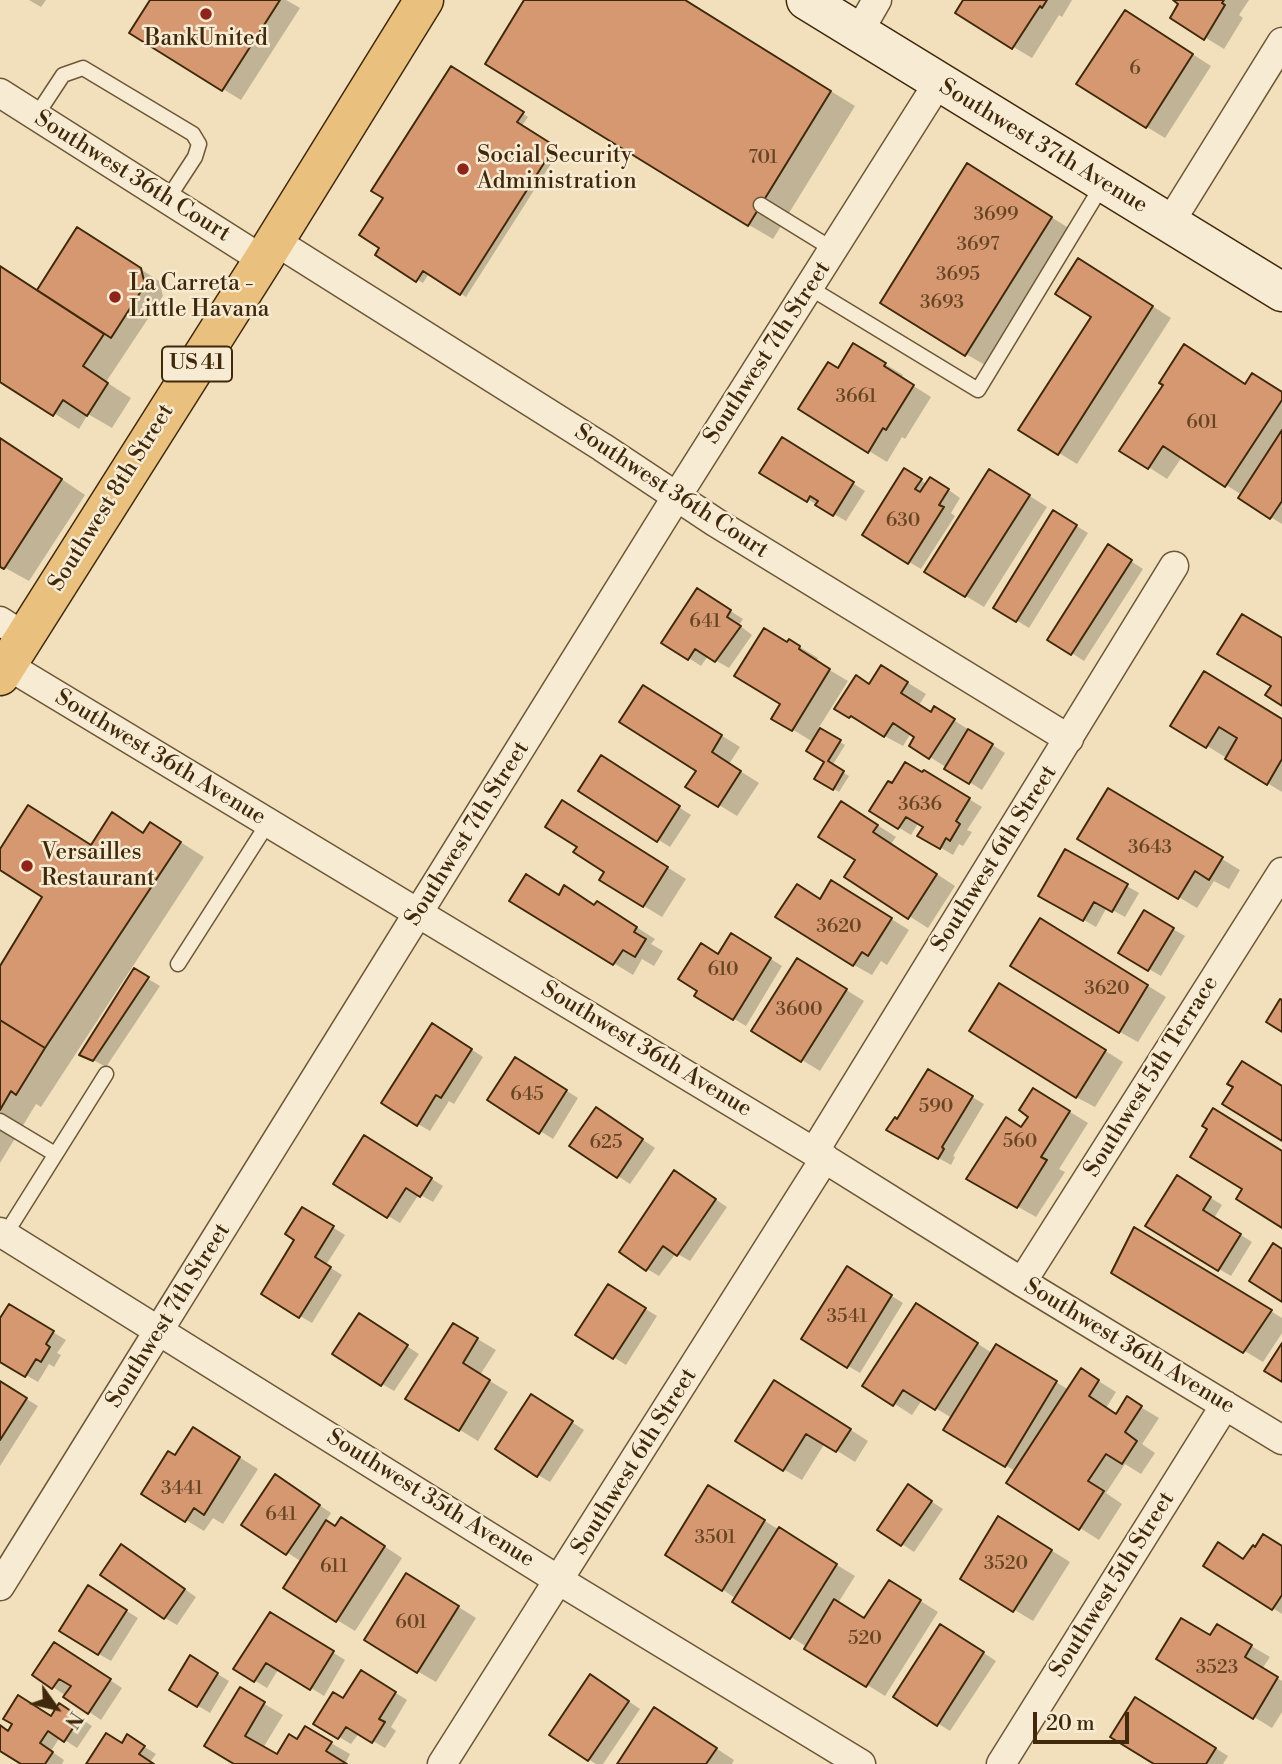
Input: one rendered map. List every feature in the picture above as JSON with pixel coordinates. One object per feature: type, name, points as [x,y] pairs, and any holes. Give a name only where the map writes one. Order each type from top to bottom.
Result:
[{"type":"main road","name":"Southwest 37th Avenue","points":[[806,0],[1282,292]]},
{"type":"main road","name":"Southwest 8th Street","points":[[8,650],[269,251],[416,6]]},
{"type":"street","points":[[858,33],[877,0]]},
{"type":"street","points":[[1169,224],[1282,42]]},
{"type":"street","name":"Southwest 7th Street","points":[[0,1586],[677,496],[938,83]]},
{"type":"street","name":"Southwest 36th Court","points":[[0,93],[167,200],[269,251],[677,496],[1069,739]]},
{"type":"street","name":"Southwest 6th Street","points":[[442,1764],[560,1581],[1174,566]]},
{"type":"street","name":"Southwest 36th Avenue","points":[[8,650],[268,823],[820,1155],[1282,1440]]},
{"type":"street","name":"Southwest 5th Terrace","points":[[1022,1282],[1282,872]]},
{"type":"street","name":"Southwest 35th Avenue","points":[[2,1233],[560,1581],[861,1764]]},
{"type":"street","name":"Southwest 5th Street","points":[[1001,1764],[1225,1405]]},
{"type":"lane","points":[[36,116],[63,75],[83,68],[193,134],[199,144],[195,156],[167,200]]},
{"type":"lane","points":[[810,288],[978,390],[1104,183]]},
{"type":"lane","points":[[761,205],[834,250]]},
{"type":"lane","points":[[178,964],[268,823]]},
{"type":"lane","points":[[2,1233],[106,1074]]},
{"type":"lane","points":[[2,1125],[55,1154]]},
{"type":"building","points":[[150,0],[280,0],[222,91],[129,33]]},
{"type":"building","points":[[524,0],[685,0],[831,91],[748,226],[485,64]]},
{"type":"building","points":[[963,0],[1047,0],[1042,8],[1040,6],[1012,49],[955,13]]},
{"type":"building","points":[[1173,0],[1224,0],[1222,3],[1225,5],[1204,40],[1170,18],[1178,4]]},
{"type":"building","points":[[1125,10],[1193,54],[1146,128],[1076,84]]},
{"type":"building","name":"Social Security Administration","points":[[451,66],[524,112],[517,122],[555,146],[460,295],[423,271],[416,282],[375,255],[379,248],[359,235],[383,198],[371,191]]},
{"type":"building","points":[[967,163],[1052,217],[965,356],[880,303]]},
{"type":"building","points":[[77,227],[141,268],[145,285],[111,338],[37,290]]},
{"type":"building","points":[[1078,258],[1153,306],[1058,455],[1018,430],[1091,317],[1055,294]]},
{"type":"building","points":[[0,266],[104,334],[83,366],[108,383],[87,416],[63,400],[53,416],[0,382]]},
{"type":"building","points":[[853,343],[886,363],[884,366],[914,385],[868,453],[798,409],[828,362],[838,368]]},
{"type":"building","points":[[1184,344],[1245,384],[1252,373],[1282,392],[1282,400],[1225,487],[1163,446],[1148,469],[1119,451],[1163,385],[1159,383]]},
{"type":"building","points":[[1282,430],[1282,501],[1270,519],[1238,498]]},
{"type":"building","points":[[782,437],[854,482],[833,516],[815,505],[818,501],[810,496],[807,502],[759,473]]},
{"type":"building","points":[[0,438],[62,479],[4,569],[0,567]]},
{"type":"building","points":[[904,468],[922,479],[915,489],[920,492],[930,477],[949,489],[939,505],[944,507],[908,564],[862,535]]},
{"type":"building","points":[[989,469],[1030,495],[965,597],[924,572]]},
{"type":"building","points":[[1053,510],[1077,525],[1016,622],[993,608]]},
{"type":"building","points":[[1108,544],[1132,560],[1071,655],[1047,640]]},
{"type":"building","points":[[697,588],[731,610],[727,617],[741,626],[715,662],[695,649],[688,660],[661,643]]},
{"type":"building","points":[[1242,614],[1282,638],[1282,706],[1265,695],[1271,686],[1217,654]]},
{"type":"building","points":[[764,628],[787,642],[789,639],[800,646],[799,649],[830,669],[792,731],[771,719],[780,704],[734,676]]},
{"type":"building","points":[[881,665],[908,682],[901,693],[931,712],[934,706],[955,719],[929,759],[909,746],[914,737],[893,723],[884,737],[851,716],[849,718],[834,709],[856,675],[869,684]]},
{"type":"building","points":[[1204,671],[1282,719],[1282,759],[1267,785],[1225,759],[1237,738],[1219,727],[1206,748],[1170,726]]},
{"type":"building","points":[[643,685],[722,735],[712,752],[741,771],[718,807],[685,787],[696,771],[619,722]]},
{"type":"building","points":[[820,728],[841,740],[828,761],[844,771],[833,790],[814,779],[824,762],[806,751]]},
{"type":"building","points":[[968,729],[993,744],[969,784],[944,769]]},
{"type":"building","points":[[601,755],[680,806],[657,842],[578,791]]},
{"type":"building","points":[[905,762],[922,772],[924,770],[970,798],[956,821],[960,824],[950,841],[946,838],[940,849],[917,836],[923,827],[906,817],[898,829],[869,811],[888,781],[892,783]]},
{"type":"building","points":[[1108,788],[1223,857],[1209,880],[1195,871],[1178,899],[1077,839]]},
{"type":"building","points":[[562,800],[668,867],[643,907],[599,880],[604,872],[573,852],[577,847],[545,827]]},
{"type":"building","points":[[841,801],[878,825],[873,832],[937,874],[908,919],[844,877],[855,860],[818,837]]},
{"type":"building","points":[[28,805],[91,845],[112,812],[143,833],[150,822],[181,842],[45,1048],[0,1020],[0,966],[42,897],[0,870],[0,849]]},
{"type":"building","points":[[1065,849],[1128,884],[1112,912],[1094,902],[1083,921],[1038,896]]},
{"type":"building","points":[[526,874],[559,895],[564,885],[594,905],[597,901],[637,927],[634,932],[646,939],[635,957],[623,950],[613,965],[509,901]]},
{"type":"building","points":[[831,880],[892,918],[868,956],[862,952],[853,966],[775,917],[797,884],[820,899]]},
{"type":"building","points":[[1144,910],[1174,928],[1148,971],[1118,953]]},
{"type":"building","points":[[1040,918],[1148,985],[1119,1033],[1010,966]]},
{"type":"building","points":[[731,933],[771,958],[733,1020],[694,996],[697,991],[678,979],[701,943],[718,954]]},
{"type":"building","points":[[797,958],[847,989],[801,1062],[751,1031]]},
{"type":"building","points":[[134,968],[149,977],[93,1061],[79,1055]]},
{"type":"building","points":[[999,983],[1106,1050],[1076,1098],[969,1031]]},
{"type":"building","points":[[1280,999],[1282,1000],[1282,1032],[1266,1022]]},
{"type":"building","points":[[0,1020],[45,1048],[16,1095],[11,1091],[0,1110]]},
{"type":"building","points":[[432,1023],[472,1049],[441,1098],[436,1095],[417,1126],[381,1103]]},
{"type":"building","points":[[515,1057],[567,1090],[539,1134],[487,1100]]},
{"type":"building","points":[[1242,1061],[1282,1086],[1282,1141],[1222,1104],[1233,1087],[1227,1084]]},
{"type":"building","points":[[928,1069],[973,1096],[942,1147],[944,1149],[938,1159],[886,1130],[895,1117],[897,1119]]},
{"type":"building","points":[[1033,1088],[1070,1111],[1041,1157],[1047,1160],[1017,1208],[966,1179],[1006,1117],[1021,1127],[1028,1117],[1019,1110]]},
{"type":"building","points":[[596,1107],[643,1139],[617,1178],[569,1146]]},
{"type":"building","points":[[1213,1108],[1282,1151],[1282,1228],[1236,1199],[1242,1189],[1190,1157],[1207,1129],[1202,1126]]},
{"type":"building","points":[[364,1135],[432,1178],[420,1197],[406,1188],[387,1218],[333,1184]]},
{"type":"building","points":[[674,1170],[716,1199],[677,1256],[663,1246],[646,1271],[619,1252]]},
{"type":"building","points":[[1177,1175],[1211,1197],[1203,1210],[1241,1234],[1218,1271],[1145,1226]]},
{"type":"building","points":[[302,1207],[334,1226],[315,1257],[331,1267],[299,1318],[261,1294],[294,1240],[285,1234]]},
{"type":"building","points":[[1134,1227],[1272,1310],[1243,1353],[1111,1273]]},
{"type":"building","points":[[1273,1243],[1282,1249],[1282,1302],[1249,1281]]},
{"type":"building","points":[[847,1266],[892,1295],[847,1368],[801,1339]]},
{"type":"building","points":[[608,1284],[646,1308],[613,1359],[575,1335]]},
{"type":"building","points":[[916,1303],[978,1343],[935,1410],[903,1390],[893,1406],[862,1386]]},
{"type":"building","points":[[9,1304],[54,1331],[46,1344],[50,1347],[41,1362],[36,1359],[25,1377],[0,1362],[0,1318]]},
{"type":"building","points":[[359,1313],[408,1345],[381,1386],[332,1354]]},
{"type":"building","points":[[453,1323],[478,1338],[463,1363],[490,1380],[459,1431],[405,1399]]},
{"type":"building","points":[[1282,1343],[1282,1382],[1264,1371]]},
{"type":"building","points":[[996,1344],[1057,1381],[1005,1467],[943,1430]]},
{"type":"building","points":[[1081,1368],[1099,1380],[1089,1396],[1116,1414],[1127,1396],[1142,1406],[1125,1432],[1137,1441],[1122,1464],[1106,1454],[1088,1481],[1104,1491],[1079,1530],[1006,1483]]},
{"type":"building","points":[[774,1380],[851,1429],[836,1452],[806,1434],[783,1471],[735,1441]]},
{"type":"building","points":[[0,1381],[27,1398],[0,1440]]},
{"type":"building","points":[[531,1394],[573,1421],[537,1477],[495,1449]]},
{"type":"building","points":[[193,1427],[240,1457],[204,1515],[194,1508],[185,1522],[141,1494],[168,1451],[175,1455]]},
{"type":"building","points":[[275,1474],[320,1505],[286,1555],[241,1525]]},
{"type":"building","points":[[908,1484],[932,1501],[901,1546],[877,1530]]},
{"type":"building","points":[[708,1485],[765,1520],[722,1591],[665,1555]]},
{"type":"building","points":[[998,1516],[1052,1550],[1013,1612],[960,1579]]},
{"type":"building","points":[[341,1517],[385,1546],[336,1622],[283,1588],[326,1520],[335,1526]]},
{"type":"building","points":[[779,1527],[837,1564],[790,1639],[732,1602]]},
{"type":"building","points":[[1263,1534],[1282,1546],[1282,1595],[1272,1610],[1203,1566],[1218,1542],[1243,1559]]},
{"type":"building","points":[[121,1544],[185,1589],[164,1619],[100,1575]]},
{"type":"building","points":[[406,1573],[459,1606],[417,1673],[364,1640]]},
{"type":"building","points":[[889,1580],[921,1600],[866,1687],[804,1649],[834,1599],[864,1618]]},
{"type":"building","points":[[88,1585],[127,1610],[98,1655],[59,1631]]},
{"type":"building","points":[[270,1612],[334,1651],[310,1690],[266,1663],[254,1682],[233,1669]]},
{"type":"building","points":[[1181,1618],[1210,1635],[1217,1624],[1252,1645],[1245,1657],[1278,1677],[1253,1719],[1156,1659]]},
{"type":"building","points":[[940,1624],[984,1652],[937,1726],[893,1697]]},
{"type":"building","points":[[54,1642],[111,1679],[88,1714],[63,1697],[71,1686],[59,1679],[52,1689],[32,1675]]},
{"type":"building","points":[[190,1655],[218,1673],[197,1707],[169,1690]]},
{"type":"building","points":[[361,1670],[396,1692],[379,1719],[385,1722],[372,1743],[346,1727],[338,1739],[313,1724],[333,1692],[343,1698]]},
{"type":"building","points":[[590,1674],[629,1701],[588,1761],[549,1735]]},
{"type":"building","points":[[240,1687],[265,1702],[245,1736],[277,1754],[289,1734],[297,1739],[305,1726],[332,1742],[326,1751],[347,1764],[234,1764],[204,1746]]},
{"type":"building","points":[[18,1695],[51,1716],[59,1703],[80,1717],[64,1742],[48,1731],[40,1743],[53,1752],[45,1764],[21,1764],[0,1751],[0,1725],[8,1731],[12,1724],[3,1719]]},
{"type":"building","points":[[1135,1697],[1216,1748],[1206,1764],[1154,1764],[1110,1737]]},
{"type":"building","points":[[654,1707],[717,1748],[706,1764],[617,1764]]},
{"type":"building","points":[[106,1733],[122,1743],[127,1734],[145,1746],[139,1754],[154,1764],[86,1764]]},
{"type":"place","name":"BankUnited","points":[[206,14]]},
{"type":"place","name":"Social Security Administration","points":[[463,169]]},
{"type":"place","name":"La Carreta - Little Havana","points":[[115,297]]},
{"type":"place","name":"Versailles Restaurant","points":[[27,866]]}]
